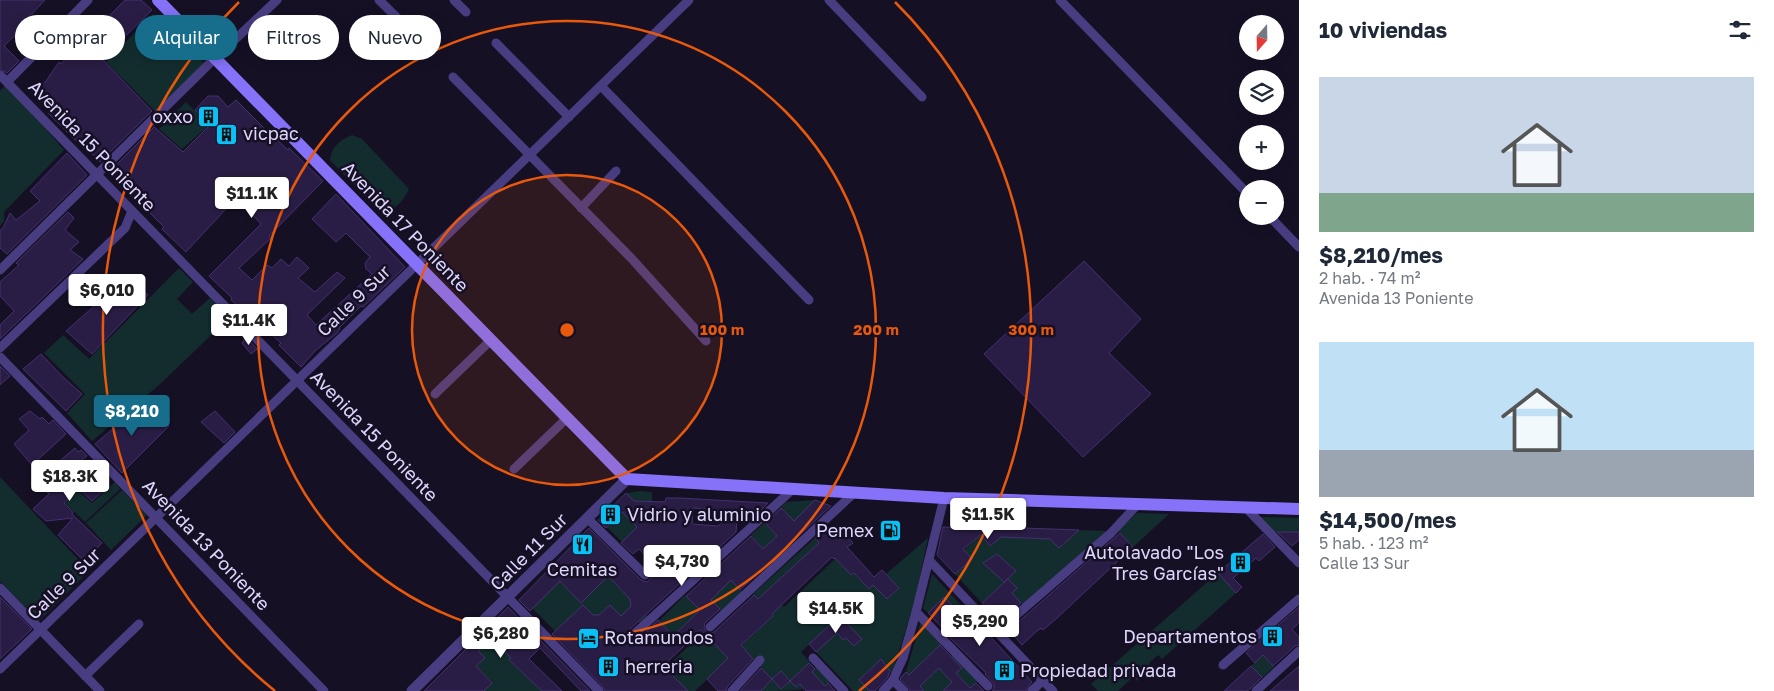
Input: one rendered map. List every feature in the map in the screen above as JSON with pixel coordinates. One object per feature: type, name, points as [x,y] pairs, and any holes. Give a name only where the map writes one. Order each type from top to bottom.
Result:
[{"type":"main road","name":"Avenida 17 Poniente","points":[[158,0],[173,15]]},
{"type":"main road","name":"Avenida 17 Poniente","points":[[217,60],[627,479]]},
{"type":"main road","points":[[627,479],[944,498],[1299,509]]},
{"type":"street","points":[[3,79],[88,0]]},
{"type":"street","points":[[238,36],[277,0]]},
{"type":"street","points":[[379,0],[394,15]]},
{"type":"street","points":[[454,0],[466,12]]},
{"type":"street","name":"Calle 9 Sur","points":[[0,669],[689,0]]},
{"type":"street","points":[[829,0],[922,97]]},
{"type":"street","points":[[1060,0],[1239,185]]},
{"type":"street","points":[[496,43],[569,118]]},
{"type":"street","points":[[0,270],[213,60]]},
{"type":"street","points":[[454,77],[632,259],[706,341]]},
{"type":"street","name":"Avenida 15 Poniente","points":[[3,79],[599,691]]},
{"type":"street","points":[[601,86],[809,300]]},
{"type":"street","points":[[581,208],[616,171]]},
{"type":"street","points":[[0,348],[125,228],[132,211]]},
{"type":"street","points":[[125,228],[143,222]]},
{"type":"street","points":[[1278,225],[1299,247]]},
{"type":"street","points":[[435,394],[491,340]]},
{"type":"street","name":"Avenida 13 Poniente","points":[[0,357],[324,691]]},
{"type":"street","points":[[514,469],[568,418]]},
{"type":"street","name":"Calle 11 Sur","points":[[412,691],[627,479]]},
{"type":"street","points":[[632,636],[793,489]]},
{"type":"street","points":[[710,627],[854,493]]},
{"type":"street","points":[[883,691],[894,680],[903,658],[944,498]]},
{"type":"street","points":[[998,631],[1111,533],[1138,504]]},
{"type":"street","points":[[1246,508],[1299,563]]},
{"type":"street","points":[[588,519],[645,575]]},
{"type":"street","points":[[929,560],[1053,691]]},
{"type":"street","points":[[0,588],[100,691]]},
{"type":"street","points":[[1223,665],[1299,599]]},
{"type":"street","points":[[916,612],[988,686]]},
{"type":"street","points":[[85,676],[139,624]]},
{"type":"street","points":[[1256,691],[1299,651]]},
{"type":"street","points":[[813,658],[844,691]]},
{"type":"street","points":[[732,691],[760,660]]},
{"type":"street","points":[[894,680],[904,691]]},
{"type":"street","points":[[1032,691],[1043,680]]},
{"type":"green space","points":[[135,32],[135,60],[201,60],[205,64],[156,112],[106,62],[108,60],[125,60],[125,43]]},
{"type":"green space","points":[[7,84],[64,150],[4,212],[4,221],[0,226],[0,91]]},
{"type":"green space","points":[[186,102],[209,125],[182,149],[159,129]]},
{"type":"green space","points":[[352,135],[362,139],[409,189],[399,204],[384,213],[379,211],[330,160],[337,144]]},
{"type":"green space","points":[[179,268],[193,282],[177,299],[192,314],[210,298],[229,318],[159,385],[92,441],[67,413],[85,394],[44,353],[63,335],[89,359]]},
{"type":"green space","points":[[0,477],[89,571],[39,621],[0,581]]},
{"type":"green space","points":[[115,482],[120,489],[85,522],[65,503],[78,491],[92,503]]},
{"type":"green space","points":[[122,490],[147,515],[111,550],[86,523]]},
{"type":"green space","points":[[652,492],[652,501],[641,501],[640,507],[626,493]]},
{"type":"green space","points":[[815,500],[794,521],[781,507],[786,502]]},
{"type":"green space","points":[[622,512],[637,527],[622,542],[607,527]]},
{"type":"green space","points":[[1137,513],[1169,514],[1133,547],[1118,531]]},
{"type":"green space","points":[[1260,517],[1299,518],[1299,532],[1275,532]]},
{"type":"green space","points":[[764,523],[777,536],[763,549],[751,535]]},
{"type":"green space","points":[[1011,529],[1020,538],[1050,539],[1059,548],[1079,530],[1106,531],[1023,605],[1011,594],[1017,588],[1011,582],[1001,591],[998,588],[982,603],[955,574],[972,559],[964,550],[981,535],[990,546]],"holes":[[[997,554],[1016,571],[1004,582],[983,563]]]},
{"type":"green space","points":[[815,538],[819,543],[761,602],[753,594]]},
{"type":"green space","points":[[928,538],[915,600],[892,674],[881,660],[859,680],[870,691],[853,691],[816,652],[837,633],[843,640],[846,638],[854,646],[861,639],[840,616],[801,652],[810,662],[790,681],[781,671],[772,679],[741,646],[773,616],[769,611],[779,602],[784,607],[847,548],[854,555],[843,564],[851,575],[856,571],[858,574],[856,576],[859,579],[863,576],[887,599],[899,588],[886,574]]},
{"type":"green space","points":[[595,563],[648,617],[641,624],[627,610],[621,616],[610,605],[596,618],[583,605],[555,631],[532,608],[560,581],[574,596]]},
{"type":"green space","points":[[1218,573],[1236,593],[1162,659],[1158,655],[1149,663],[1152,667],[1137,681],[1133,677],[1118,691],[1098,691],[1091,684]]},
{"type":"green space","points":[[932,574],[961,605],[956,609],[928,613],[923,608]]},
{"type":"green space","points":[[731,580],[742,592],[721,611],[711,600]]},
{"type":"green space","points":[[685,595],[700,610],[673,636],[659,621]]},
{"type":"green space","points":[[921,621],[943,643],[935,650],[931,676],[954,654],[979,680],[971,687],[965,691],[960,691],[967,684],[959,676],[946,691],[924,691],[906,672]]},
{"type":"green space","points":[[484,631],[511,658],[509,660],[542,691],[484,691],[492,682],[476,666],[485,658],[478,651],[481,648],[473,641]]},
{"type":"green space","points":[[703,632],[729,658],[695,691],[688,691],[666,668]]},
{"type":"green space","points":[[1263,655],[1274,667],[1262,678],[1251,666]]},
{"type":"green space","points":[[816,668],[830,682],[807,689],[761,691],[772,679],[782,689],[790,681],[797,687]]},
{"type":"building","points":[[0,0],[45,0],[31,15],[15,15],[15,35],[4,46],[15,57],[15,60],[19,61],[7,73],[0,69]]},
{"type":"building","points":[[125,0],[141,0],[152,10],[147,15],[135,15],[135,27],[125,36],[125,15],[110,15]]},
{"type":"building","points":[[65,60],[103,60],[152,111],[100,162],[48,113],[51,110],[32,94],[46,81],[59,62],[61,64]]},
{"type":"building","points":[[208,96],[218,96],[228,107],[236,100],[323,181],[269,236],[271,238],[239,268],[252,280],[267,265],[272,268],[281,259],[289,266],[297,257],[309,268],[298,278],[315,292],[337,272],[345,278],[307,315],[316,325],[372,274],[366,269],[365,263],[370,257],[346,233],[336,242],[312,219],[336,194],[405,267],[363,307],[361,306],[339,328],[336,334],[316,350],[301,367],[279,345],[281,343],[231,300],[232,298],[209,276],[261,224],[236,198],[186,252],[109,172],[154,127],[183,152],[210,125],[195,110]]},
{"type":"building","points":[[67,153],[87,175],[7,254],[0,248],[0,231],[10,213],[16,220],[40,201],[30,191]]},
{"type":"building","points":[[68,212],[74,218],[65,230],[79,242],[70,250],[83,259],[0,339],[0,325],[14,311],[0,296],[0,282],[19,265],[16,263]]},
{"type":"building","points":[[1084,261],[1141,319],[1109,353],[1151,394],[1083,457],[984,354]]},
{"type":"building","points":[[126,278],[148,295],[92,354],[66,331]]},
{"type":"building","points":[[246,337],[257,349],[251,354],[242,343]]},
{"type":"building","points":[[41,354],[82,394],[66,411],[23,369]]},
{"type":"building","points":[[0,366],[10,376],[0,385]]},
{"type":"building","points":[[143,403],[169,426],[122,473],[95,444]]},
{"type":"building","points":[[30,411],[40,419],[42,417],[49,424],[53,420],[66,434],[32,465],[14,444],[29,430],[19,419]]},
{"type":"building","points":[[215,411],[235,432],[224,443],[201,422]]},
{"type":"building","points":[[75,448],[78,452],[81,450],[87,456],[74,466],[90,480],[107,487],[92,501],[78,488],[64,503],[73,512],[72,514],[102,543],[84,561],[58,535],[73,518],[46,521],[33,509],[49,494],[43,488],[47,482],[42,476]]},
{"type":"building","points":[[626,493],[634,501],[665,502],[666,498],[679,498],[768,503],[759,512],[738,511],[736,532],[628,631],[626,637],[630,642],[636,641],[658,620],[673,636],[700,610],[686,596],[751,536],[763,549],[777,536],[765,523],[781,508],[794,521],[815,500],[831,506],[740,590],[731,580],[711,600],[720,609],[705,623],[704,628],[706,632],[714,632],[754,595],[758,599],[819,543],[815,538],[827,526],[840,540],[846,535],[853,543],[847,547],[874,577],[882,570],[899,588],[887,599],[873,585],[869,589],[854,573],[851,575],[832,557],[741,645],[753,659],[727,687],[726,691],[718,691],[707,679],[728,658],[701,630],[663,666],[688,691],[605,691],[552,634],[583,605],[593,615],[599,615],[610,605],[621,616],[631,606],[630,599],[608,576],[581,603],[560,581],[530,611],[519,600],[589,528],[641,580],[647,582],[659,570],[639,549],[633,554],[621,543],[637,527],[622,512],[606,528],[598,520]],"holes":[[[693,508],[734,511],[718,526],[692,524]]]},
{"type":"building","points":[[970,518],[980,518],[980,528],[1079,530],[1059,548],[1050,539],[1001,537],[990,546],[981,535],[963,549],[972,559],[955,574],[937,555],[943,527],[970,528]]},
{"type":"building","points":[[1277,532],[1299,532],[1299,540],[1292,546]]},
{"type":"building","points":[[1120,533],[1133,547],[1057,618],[1043,630],[1042,628],[1038,630],[1022,645],[1009,630]]},
{"type":"building","points":[[1263,534],[1275,547],[1259,561],[1256,558],[1233,578],[1242,587],[1236,593],[1218,573]]},
{"type":"building","points":[[997,554],[1016,571],[1004,582],[983,563]]},
{"type":"building","points":[[1008,579],[1017,588],[1012,593],[1021,603],[999,622],[982,603]]},
{"type":"building","points":[[0,597],[32,629],[0,659]]},
{"type":"building","points":[[944,597],[956,609],[961,605],[1032,682],[1026,691],[992,691],[994,684],[986,673],[949,637],[928,613]]},
{"type":"building","points":[[508,607],[590,691],[581,691],[540,648],[529,659],[562,691],[542,691],[509,660],[511,658],[491,638],[478,651],[485,658],[476,666],[492,683],[484,691],[424,691]]},
{"type":"building","points":[[1299,607],[1299,623],[1292,629],[1299,637],[1299,645],[1295,646],[1273,666],[1263,655],[1255,663],[1246,653]]},
{"type":"building","points":[[840,616],[862,639],[854,646],[846,638],[843,640],[837,633],[816,652],[809,644]]},
{"type":"building","points":[[940,645],[962,668],[956,673],[970,688],[976,683],[984,691],[943,691],[952,682],[939,668],[920,686],[924,691],[910,691],[900,679],[906,672],[909,675]]},
{"type":"building","points":[[881,659],[890,671],[888,677],[875,691],[870,691],[859,680]]},
{"type":"building","points":[[809,663],[815,669],[812,672],[825,686],[828,683],[835,691],[806,691],[800,684],[796,687],[790,681]]},
{"type":"building","points":[[1251,666],[1262,677],[1251,688],[1247,691],[1224,691]]},
{"type":"building","points":[[1299,666],[1299,691],[1270,691]]},
{"type":"building","points":[[761,668],[772,679],[761,691],[740,691]]},
{"type":"building","points":[[781,671],[790,681],[781,689],[772,679]]},
{"type":"place","name":"oxxo","points":[[209,117]]},
{"type":"place","name":"vicpac","points":[[227,134]]},
{"type":"place","name":"Vidrio y aluminio","points":[[611,515]]},
{"type":"place","name":"Pemex","points":[[890,531]]},
{"type":"place","name":"Cemitas","points":[[582,545]]},
{"type":"place","name":"Autolavado \"Los Tres Garcías\"","points":[[1240,563]]},
{"type":"place","name":"Departamentos","points":[[1273,637]]},
{"type":"place","name":"Rotamundos","points":[[588,638]]},
{"type":"place","name":"herreria","points":[[609,667]]},
{"type":"place","name":"Propiedad privada","points":[[1004,671]]}]
